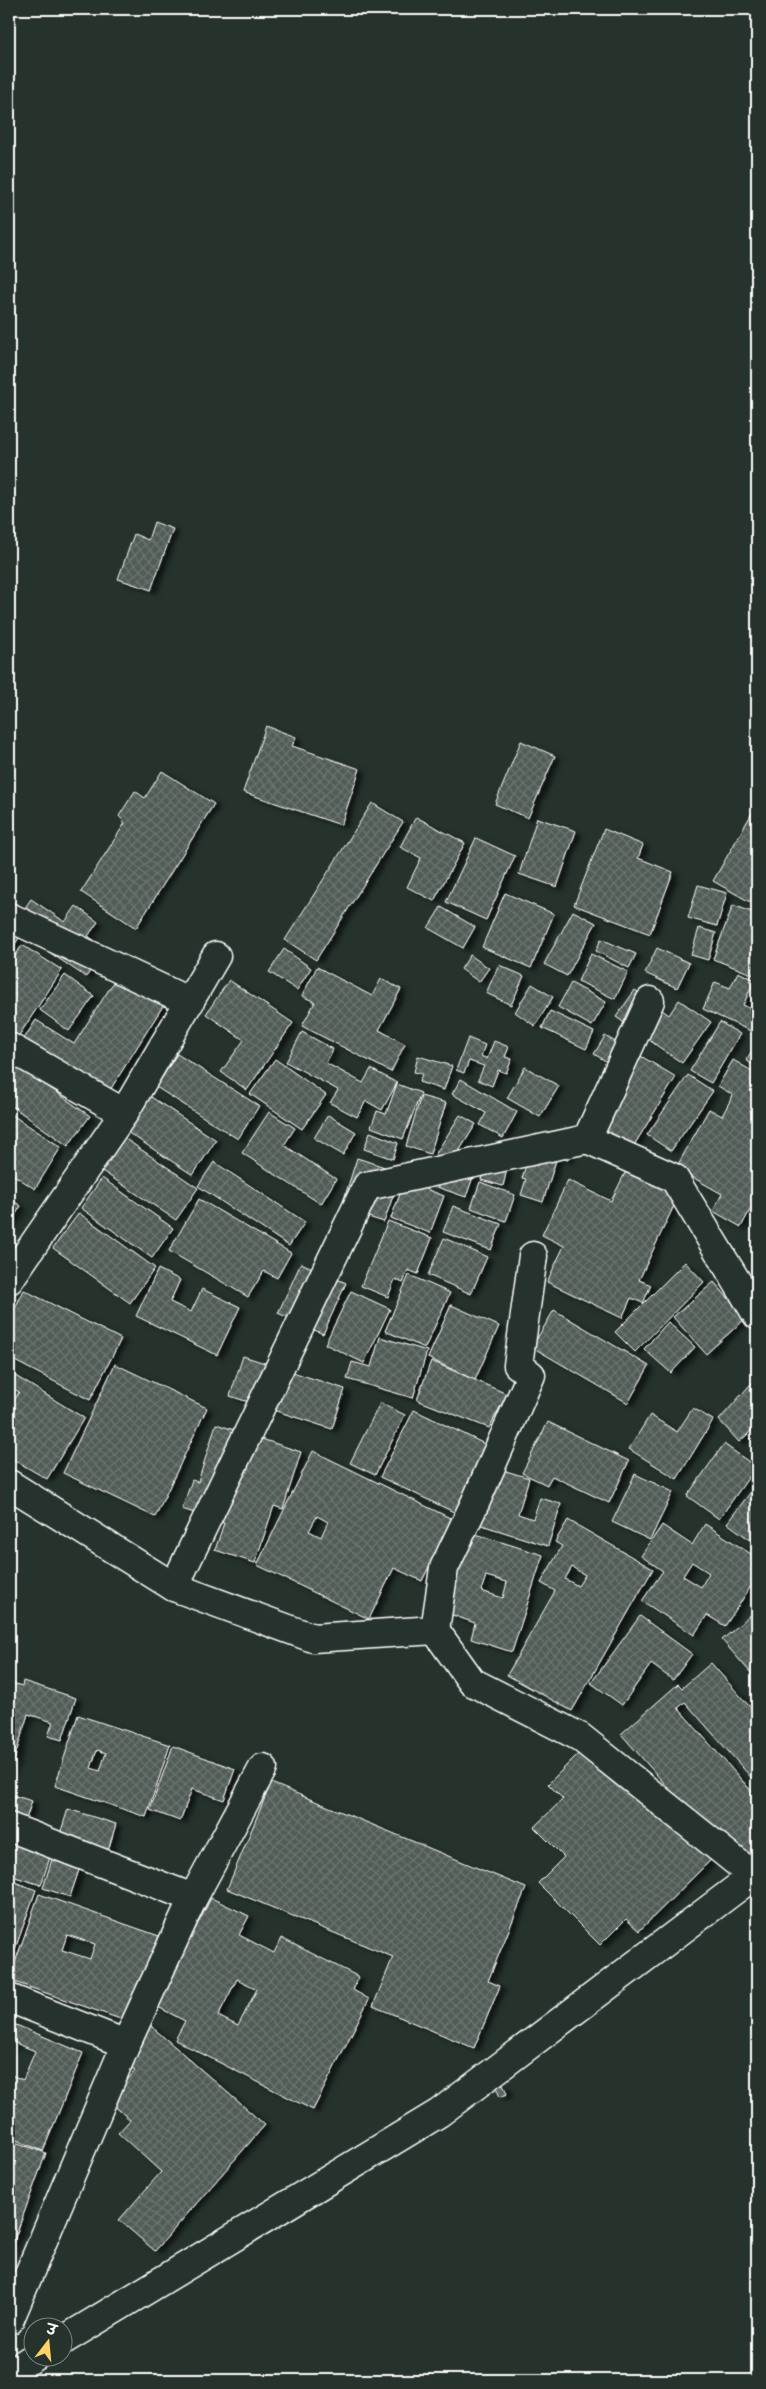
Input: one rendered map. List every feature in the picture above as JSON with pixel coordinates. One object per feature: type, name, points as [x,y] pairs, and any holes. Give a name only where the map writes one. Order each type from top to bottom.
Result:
[{"type":"street","points":[[9,917],[190,1002]]},
{"type":"street","points":[[9,1280],[124,1113],[216,956]]},
{"type":"street","points":[[587,1139],[650,1001]]},
{"type":"street","points":[[9,1047],[124,1113]]},
{"type":"street","points":[[174,1587],[367,1186],[587,1139],[674,1178],[757,1314]]},
{"type":"street","points":[[72,2335],[439,2113],[756,1874],[580,1736],[472,1682],[435,1630],[444,1568],[531,1375],[518,1364],[533,1256]]},
{"type":"street","points":[[9,1484],[174,1587],[313,1638],[435,1630]]},
{"type":"street","points":[[9,2318],[126,2044],[193,1898],[264,1768]]},
{"type":"street","points":[[9,1827],[193,1898]]},
{"type":"street","points":[[9,1998],[126,2044]]},
{"type":"street","points":[[9,2373],[22,2365]]},
{"type":"building","points":[[154,522],[173,529],[151,590],[118,579],[134,534],[148,540]]},
{"type":"building","points":[[266,726],[296,737],[292,746],[360,769],[341,825],[243,792]]},
{"type":"building","points":[[521,741],[555,756],[528,818],[495,804]]},
{"type":"building","points":[[162,771],[214,804],[136,928],[81,892],[125,823],[119,816],[135,791],[145,798]]},
{"type":"building","points":[[372,803],[403,822],[316,960],[285,940]]},
{"type":"building","points":[[752,813],[757,816],[757,906],[713,881]]},
{"type":"building","points":[[416,817],[465,843],[434,901],[407,887],[421,858],[400,847]]},
{"type":"building","points":[[537,818],[576,831],[557,887],[519,874]]},
{"type":"building","points":[[604,829],[643,845],[638,858],[673,872],[650,934],[574,905]]},
{"type":"building","points":[[476,838],[515,856],[486,920],[446,902]]},
{"type":"building","points":[[698,885],[727,893],[717,926],[688,918]]},
{"type":"building","points":[[505,893],[554,914],[531,968],[482,947]]},
{"type":"building","points":[[31,899],[65,922],[76,906],[98,922],[88,936],[106,949],[86,977],[12,927]]},
{"type":"building","points":[[733,905],[757,914],[757,976],[713,959]]},
{"type":"building","points":[[441,907],[475,927],[463,948],[428,928]]},
{"type":"building","points":[[573,911],[596,923],[567,976],[544,964]]},
{"type":"building","points":[[699,928],[716,933],[708,960],[691,955]]},
{"type":"building","points":[[9,929],[20,936],[9,954]]},
{"type":"building","points":[[601,939],[636,954],[629,968],[596,951]]},
{"type":"building","points":[[22,945],[62,970],[16,1040],[9,1036],[9,966]]},
{"type":"building","points":[[657,948],[689,963],[677,988],[645,973]]},
{"type":"building","points":[[284,949],[311,968],[297,990],[269,972]]},
{"type":"building","points":[[591,954],[628,972],[615,999],[578,981]]},
{"type":"building","points":[[470,955],[489,968],[479,982],[461,969]]},
{"type":"building","points":[[499,965],[524,976],[511,1005],[486,993]]},
{"type":"building","points":[[317,967],[372,996],[381,979],[401,989],[379,1030],[405,1044],[391,1072],[302,1026],[315,1002],[302,996]]},
{"type":"building","points":[[122,969],[168,998],[105,1098],[20,1045],[36,1020],[74,1044]]},
{"type":"building","points":[[738,972],[755,980],[743,1005],[757,1012],[757,1034],[703,1009],[715,982],[730,988]]},
{"type":"building","points":[[65,975],[94,996],[69,1031],[40,1010]]},
{"type":"building","points":[[229,980],[293,1023],[247,1090],[221,1072],[244,1040],[206,1014]]},
{"type":"building","points":[[571,983],[606,1002],[592,1026],[558,1007]]},
{"type":"building","points":[[532,984],[553,997],[535,1026],[515,1012]]},
{"type":"building","points":[[635,990],[669,1015],[679,1000],[711,1022],[682,1063],[616,1017]]},
{"type":"building","points":[[550,1011],[594,1032],[586,1049],[542,1028]]},
{"type":"building","points":[[720,1022],[740,1034],[711,1083],[690,1071]]},
{"type":"building","points":[[302,1032],[333,1049],[326,1063],[363,1083],[371,1069],[397,1083],[382,1110],[366,1101],[357,1117],[330,1103],[338,1090],[286,1062]]},
{"type":"building","points":[[605,1036],[633,1052],[621,1070],[594,1054]]},
{"type":"building","points":[[468,1038],[485,1045],[481,1056],[487,1059],[494,1041],[509,1047],[505,1057],[512,1059],[506,1073],[498,1070],[492,1086],[478,1080],[484,1066],[469,1061],[464,1073],[456,1070]]},
{"type":"building","points":[[757,1043],[757,1068],[746,1060]]},
{"type":"building","points":[[177,1054],[259,1106],[238,1139],[156,1087]]},
{"type":"building","points":[[639,1055],[676,1077],[628,1155],[591,1132]]},
{"type":"building","points":[[418,1056],[452,1066],[444,1090],[419,1082],[422,1074],[414,1072]]},
{"type":"building","points":[[9,1059],[90,1116],[68,1146],[9,1104]]},
{"type":"building","points":[[275,1059],[326,1095],[302,1129],[250,1094]]},
{"type":"building","points":[[733,1060],[757,1074],[757,1197],[741,1227],[713,1211],[722,1194],[676,1168],[709,1109],[722,1116],[733,1095],[718,1086]]},
{"type":"building","points":[[525,1067],[559,1086],[540,1117],[507,1098]]},
{"type":"building","points":[[688,1075],[713,1091],[671,1151],[647,1135]]},
{"type":"building","points":[[461,1079],[517,1112],[503,1138],[480,1125],[486,1113],[452,1094]]},
{"type":"building","points":[[397,1084],[421,1093],[403,1139],[371,1127],[377,1111],[386,1114]]},
{"type":"building","points":[[148,1095],[216,1140],[193,1175],[124,1130]]},
{"type":"building","points":[[421,1096],[446,1103],[430,1154],[406,1146]]},
{"type":"building","points":[[269,1112],[295,1128],[284,1145],[336,1179],[321,1204],[242,1153]]},
{"type":"building","points":[[9,1113],[61,1147],[35,1189],[9,1172]]},
{"type":"building","points":[[328,1115],[356,1132],[343,1155],[314,1138]]},
{"type":"building","points":[[460,1115],[476,1124],[451,1164],[435,1155]]},
{"type":"building","points":[[370,1132],[398,1143],[393,1159],[364,1149]]},
{"type":"building","points":[[536,1134],[572,1145],[568,1160],[557,1157],[543,1202],[521,1195],[526,1179],[522,1178]]},
{"type":"building","points":[[124,1138],[198,1188],[176,1220],[102,1171]]},
{"type":"building","points":[[357,1158],[397,1171],[394,1193],[384,1222],[356,1213],[338,1218]]},
{"type":"building","points":[[632,1159],[686,1180],[639,1280],[651,1285],[643,1303],[631,1298],[622,1318],[547,1282],[564,1246],[542,1235],[568,1180],[611,1201]]},
{"type":"building","points":[[214,1162],[305,1222],[289,1246],[198,1186]]},
{"type":"building","points":[[441,1163],[474,1174],[466,1197],[434,1186]]},
{"type":"building","points":[[485,1163],[507,1169],[503,1186],[481,1180]]},
{"type":"building","points":[[102,1178],[173,1228],[152,1258],[81,1208]]},
{"type":"building","points":[[405,1181],[444,1196],[430,1233],[391,1218]]},
{"type":"building","points":[[480,1182],[515,1195],[506,1221],[471,1208]]},
{"type":"building","points":[[9,1198],[21,1206],[9,1225]]},
{"type":"building","points":[[199,1199],[291,1253],[277,1278],[264,1271],[248,1297],[169,1251]]},
{"type":"building","points":[[453,1206],[501,1224],[491,1250],[443,1232]]},
{"type":"building","points":[[79,1213],[155,1268],[130,1303],[53,1248]]},
{"type":"building","points":[[388,1221],[432,1238],[418,1274],[408,1270],[403,1283],[395,1279],[388,1297],[361,1286]]},
{"type":"building","points":[[444,1238],[487,1257],[471,1294],[428,1275]]},
{"type":"building","points":[[685,1262],[704,1282],[635,1352],[615,1332]]},
{"type":"building","points":[[301,1263],[346,1283],[323,1334],[278,1313]]},
{"type":"building","points":[[158,1269],[180,1280],[170,1302],[191,1312],[202,1289],[240,1307],[217,1355],[136,1316]]},
{"type":"building","points":[[409,1275],[450,1293],[425,1348],[385,1331]]},
{"type":"building","points":[[714,1282],[746,1318],[706,1354],[673,1317]]},
{"type":"building","points":[[24,1290],[121,1339],[90,1400],[9,1358],[9,1320]]},
{"type":"building","points":[[351,1291],[390,1309],[364,1363],[325,1344]]},
{"type":"building","points":[[451,1305],[499,1326],[475,1380],[428,1358]]},
{"type":"building","points":[[554,1310],[649,1366],[628,1403],[532,1347]]},
{"type":"building","points":[[668,1322],[695,1347],[671,1373],[644,1349]]},
{"type":"building","points":[[380,1337],[427,1351],[413,1398],[347,1379],[352,1362],[371,1367]]},
{"type":"building","points":[[243,1356],[345,1389],[332,1429],[230,1396]]},
{"type":"building","points":[[431,1361],[507,1394],[489,1428],[417,1400]]},
{"type":"building","points":[[115,1364],[207,1408],[155,1517],[63,1473]]},
{"type":"building","points":[[9,1372],[84,1418],[47,1479],[9,1457],[9,1410],[19,1392],[9,1386]]},
{"type":"building","points":[[757,1377],[757,1426],[739,1442],[719,1420]]},
{"type":"building","points":[[380,1403],[405,1415],[375,1475],[350,1463]]},
{"type":"building","points":[[693,1408],[713,1420],[677,1479],[629,1449],[650,1415],[677,1432]]},
{"type":"building","points":[[414,1410],[491,1447],[458,1514],[380,1477]]},
{"type":"building","points":[[548,1422],[629,1461],[609,1503],[552,1476],[547,1485],[522,1473]]},
{"type":"building","points":[[216,1424],[301,1452],[283,1509],[274,1506],[255,1563],[215,1550],[224,1523],[182,1509],[192,1480],[198,1482]]},
{"type":"building","points":[[724,1444],[756,1467],[719,1519],[687,1496]]},
{"type":"building","points":[[313,1451],[452,1519],[422,1581],[394,1568],[369,1619],[257,1565]],"holes":[[[317,1516],[328,1522],[321,1537],[309,1531]]]},
{"type":"building","points":[[496,1468],[529,1478],[518,1514],[533,1519],[540,1498],[561,1504],[548,1546],[478,1524]]},
{"type":"building","points":[[635,1474],[673,1492],[650,1540],[612,1522]]},
{"type":"building","points":[[757,1484],[757,1545],[727,1523]]},
{"type":"building","points":[[568,1520],[653,1569],[572,1711],[507,1675],[555,1591],[541,1583],[562,1546],[555,1542]],"holes":[[[572,1567],[585,1575],[578,1586],[565,1579]]]},
{"type":"building","points":[[705,1524],[757,1558],[757,1577],[725,1626],[707,1615],[694,1635],[642,1601],[663,1571],[641,1556],[662,1525],[692,1545]],"holes":[[[692,1562],[709,1573],[701,1587],[683,1576]]]},
{"type":"building","points":[[466,1531],[543,1555],[512,1652],[471,1639],[475,1623],[441,1611]],"holes":[[[486,1576],[507,1582],[503,1598],[481,1591]]]},
{"type":"building","points":[[757,1609],[757,1680],[722,1640]]},
{"type":"building","points":[[640,1616],[692,1654],[673,1680],[651,1664],[622,1705],[591,1683]]},
{"type":"building","points":[[711,1663],[757,1715],[757,1784],[685,1702],[678,1708],[754,1794],[757,1791],[757,1856],[741,1871],[621,1734],[678,1684],[682,1688]]},
{"type":"building","points":[[23,1681],[76,1698],[62,1740],[48,1736],[53,1722],[28,1714],[9,1776],[9,1682],[22,1686]]},
{"type":"building","points":[[78,1715],[170,1745],[146,1817],[55,1786]],"holes":[[[97,1750],[106,1753],[100,1771],[91,1768]]]},
{"type":"building","points":[[593,1739],[713,1858],[639,1931],[626,1919],[600,1945],[538,1883],[564,1857],[534,1827],[563,1799],[548,1784]]},
{"type":"building","points":[[173,1746],[235,1769],[224,1800],[192,1789],[180,1821],[150,1810]]},
{"type":"building","points":[[271,1783],[526,1888],[488,1981],[500,1986],[474,2048],[373,2006],[393,1957],[227,1889]]},
{"type":"building","points":[[9,1794],[32,1801],[25,1822],[58,1832],[41,1885],[9,1875]]},
{"type":"building","points":[[68,1809],[116,1824],[105,1861],[84,1855],[70,1897],[43,1888]]},
{"type":"building","points":[[9,1880],[36,1890],[9,1966]]},
{"type":"building","points":[[39,1894],[159,1936],[129,2022],[9,1980]],"holes":[[[67,1935],[95,1944],[90,1959],[62,1950]]]},
{"type":"building","points":[[211,1898],[249,1916],[239,1935],[274,1953],[281,1938],[359,1977],[353,1990],[369,1999],[313,2110],[175,2040],[185,2021],[156,2006]],"holes":[[[237,1979],[257,1989],[238,2026],[218,2016]]]},
{"type":"building","points":[[144,2020],[265,2125],[155,2251],[119,2220],[161,2172],[118,2133],[130,2120],[109,2101],[135,2071],[122,2060]]},
{"type":"building","points":[[9,2022],[83,2053],[43,2151],[9,2137],[9,2074],[23,2080],[35,2051],[13,2042],[9,2051]]},
{"type":"building","points":[[503,2084],[507,2094],[500,2097],[496,2087]]},
{"type":"building","points":[[9,2140],[46,2153],[9,2254]]}]
